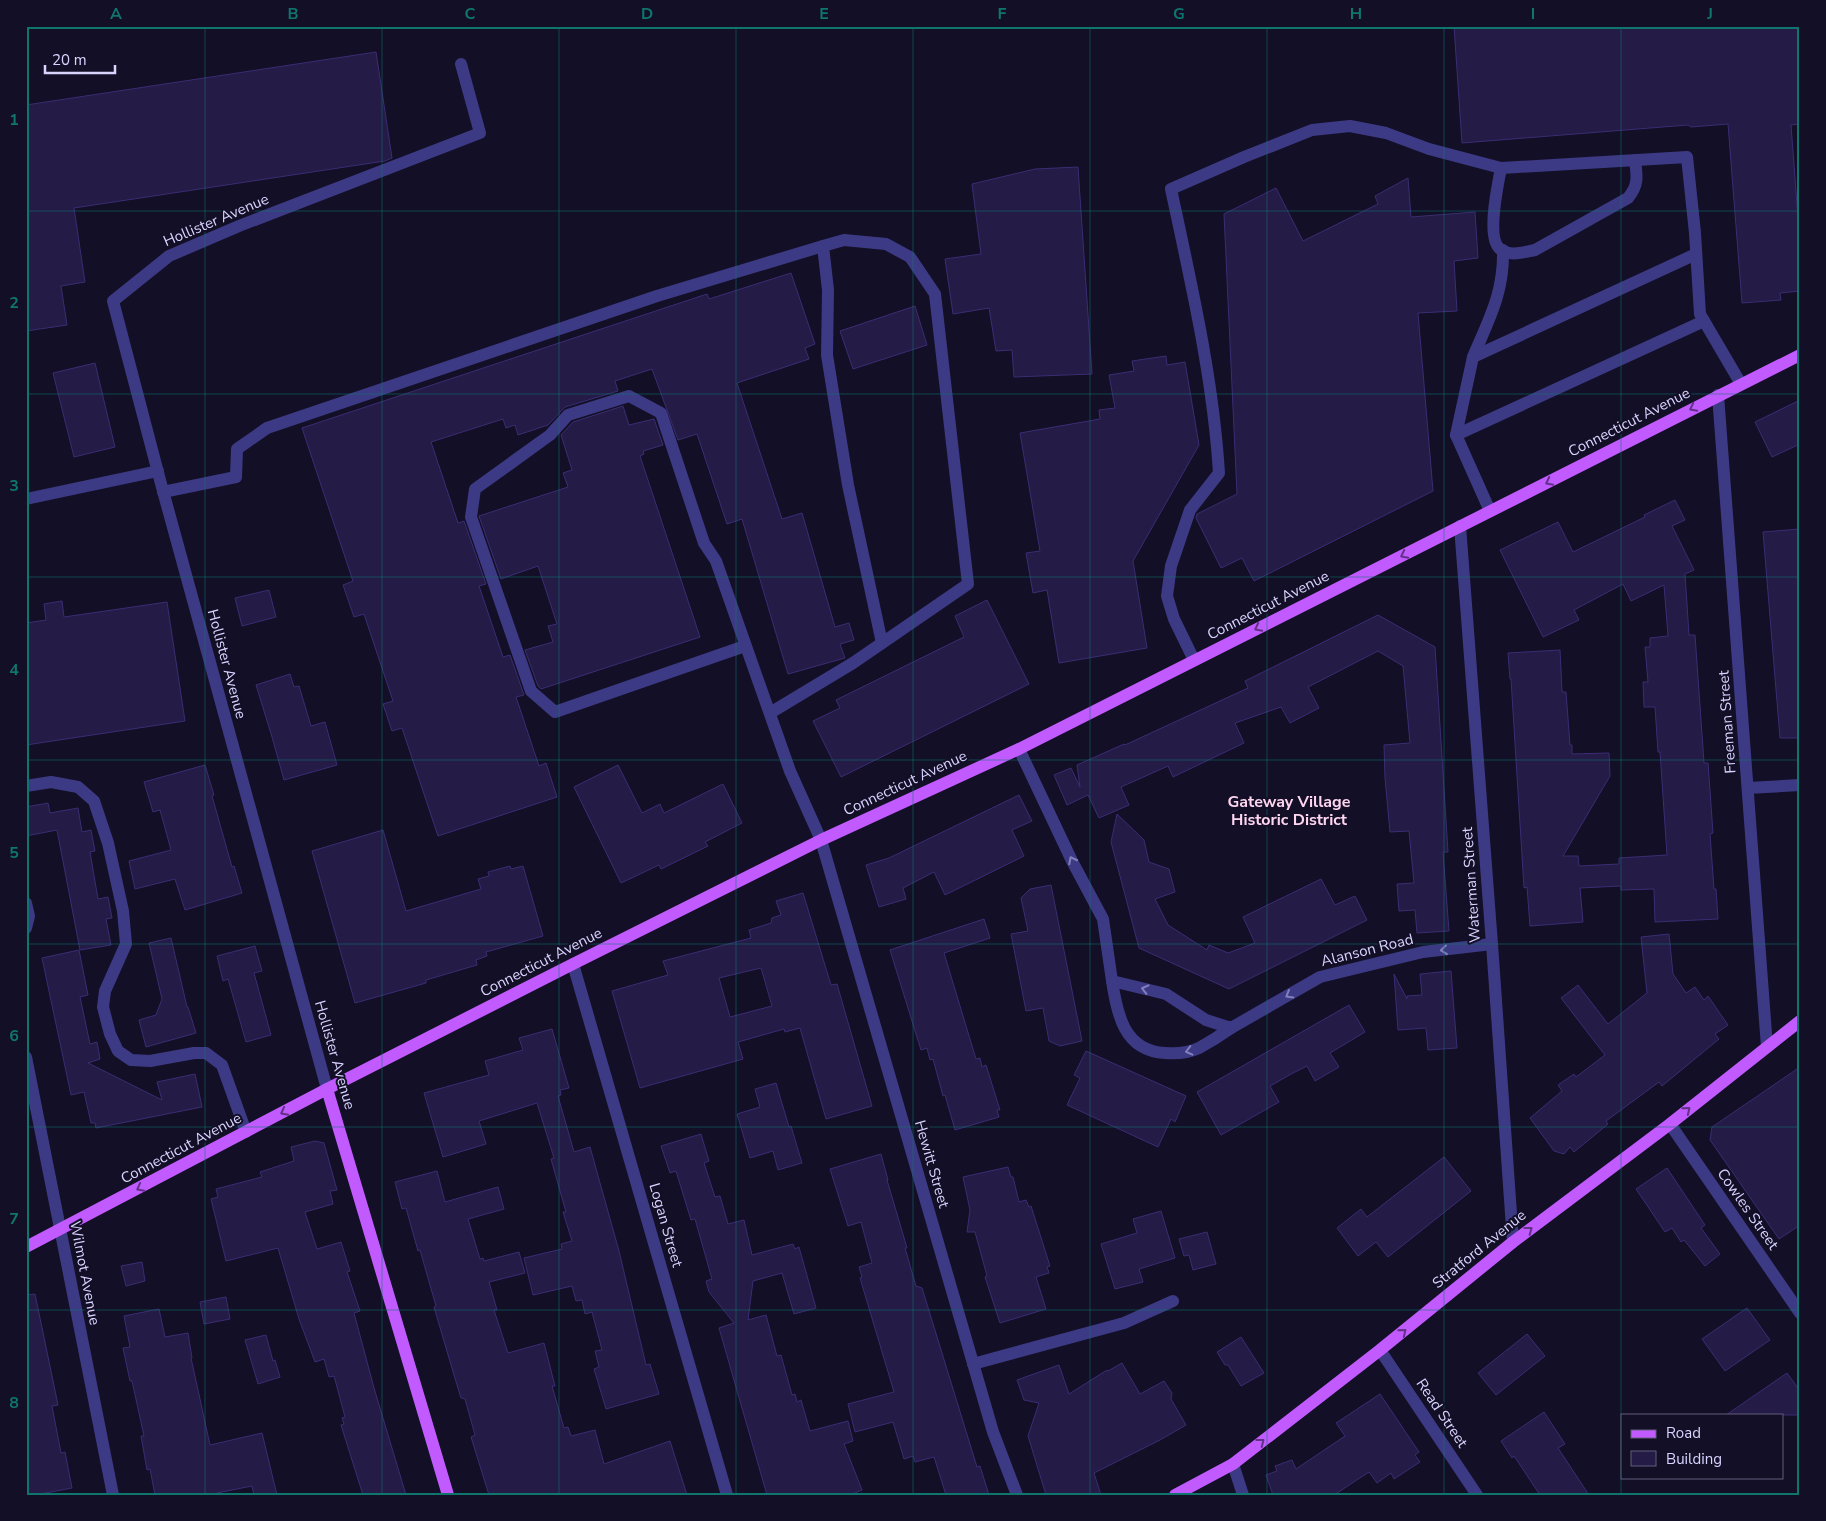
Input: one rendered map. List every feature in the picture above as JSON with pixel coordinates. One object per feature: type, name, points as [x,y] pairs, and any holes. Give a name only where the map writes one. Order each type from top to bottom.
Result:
[{"type":"main road","name":"Connecticut Avenue","points":[[26,1247],[574,964],[821,840],[1019,749],[1800,355]]},
{"type":"main road","name":"Stratford Avenue","points":[[1175,1495],[1233,1464],[1380,1350],[1513,1242],[1670,1124],[1800,1022]]},
{"type":"main road","name":"Hollister Avenue","points":[[327,1090],[448,1495]]},
{"type":"street","name":"Hollister Avenue","points":[[327,1090],[163,492],[113,301],[169,256],[240,226],[480,133],[462,64]]},
{"type":"street","points":[[1194,660],[1166,596],[1168,581],[1175,551],[1190,510],[1219,473],[1217,437],[1200,329],[1171,189],[1312,130],[1350,126],[1386,132],[1429,149],[1501,168],[1687,157],[1700,314],[1741,384]]},
{"type":"street","points":[[1501,168],[1494,210],[1494,231],[1496,243],[1500,249],[1509,253],[1535,250],[1628,198],[1636,190],[1638,180],[1636,160]]},
{"type":"street","points":[[163,492],[236,477],[236,449],[267,428],[657,296],[822,246],[844,240],[886,244],[910,257],[935,294],[968,584],[853,663],[770,713]]},
{"type":"street","points":[[822,246],[828,290],[827,355],[848,485],[882,643]]},
{"type":"street","points":[[1490,511],[1456,434],[1473,357],[1498,300],[1504,265],[1504,250]]},
{"type":"street","points":[[1473,357],[1696,254]]},
{"type":"street","points":[[1456,434],[1704,321]]},
{"type":"street","name":"Freeman Street","points":[[1718,395],[1767,1047]]},
{"type":"street","name":"Hewitt Street","points":[[746,646],[555,712],[531,691],[472,517],[475,489],[550,434],[568,416],[629,396],[660,414],[704,543],[716,561],[770,713],[790,771],[821,840],[993,1432],[1017,1495]]},
{"type":"street","points":[[26,499],[158,471]]},
{"type":"street","name":"Waterman Street","points":[[1460,526],[1513,1242]]},
{"type":"street","name":"Alanson Road","points":[[1019,749],[1072,861],[1103,919],[1116,1009],[1123,1026],[1137,1044],[1152,1052],[1176,1054],[1197,1049],[1320,977],[1423,952],[1492,944]]},
{"type":"street","points":[[26,786],[51,782],[78,787],[94,801],[108,843],[123,911],[126,944],[105,991],[103,1007],[110,1034],[118,1051],[131,1060],[150,1062],[194,1052],[206,1053],[222,1065],[246,1132]]},
{"type":"street","points":[[1748,788],[1800,785]]},
{"type":"street","points":[[26,903],[29,916],[26,928]]},
{"type":"street","name":"Logan Street","points":[[574,964],[727,1495]]},
{"type":"street","points":[[1112,980],[1166,994],[1206,1020],[1232,1028]]},
{"type":"street","name":"Wilmot Avenue","points":[[26,1057],[113,1495]]},
{"type":"street","name":"Cowles Street","points":[[1670,1124],[1800,1313]]},
{"type":"street","points":[[973,1364],[1124,1323],[1173,1301]]},
{"type":"street","name":"Read Street","points":[[1380,1350],[1477,1495]]},
{"type":"street","points":[[1233,1464],[1243,1495]]},
{"type":"building","points":[[1454,26],[1800,26],[1800,124],[1791,125],[1798,218],[1800,218],[1800,291],[1780,293],[1781,300],[1742,303],[1728,124],[1691,127],[1688,125],[1462,143]]},
{"type":"building","points":[[376,52],[392,158],[385,161],[74,208],[85,282],[61,286],[67,325],[26,331],[26,105]]},
{"type":"building","points":[[1078,167],[1092,374],[1014,377],[1012,350],[996,351],[989,308],[953,314],[945,259],[981,254],[972,184],[1035,169]]},
{"type":"building","points":[[1408,178],[1411,217],[1475,212],[1478,258],[1454,261],[1457,311],[1418,313],[1433,491],[1254,581],[1242,558],[1221,568],[1196,518],[1197,514],[1237,494],[1224,214],[1276,188],[1303,241],[1378,204],[1375,196]]},
{"type":"building","points":[[791,273],[815,344],[805,348],[809,359],[737,383],[782,519],[802,513],[835,627],[849,623],[854,640],[840,644],[845,658],[788,674],[742,519],[727,524],[697,434],[678,440],[652,369],[615,381],[618,391],[565,407],[548,425],[518,435],[515,425],[506,428],[503,419],[431,442],[458,523],[464,521],[486,584],[479,586],[503,657],[510,655],[524,695],[516,697],[539,766],[546,763],[557,797],[438,836],[402,728],[392,731],[383,704],[393,701],[364,614],[354,617],[343,585],[353,581],[302,428],[707,294],[709,299]]},
{"type":"building","points":[[915,306],[927,345],[853,369],[840,331]]},
{"type":"building","points":[[1166,356],[1167,365],[1185,362],[1199,445],[1133,561],[1147,648],[1059,663],[1047,590],[1033,593],[1026,553],[1040,551],[1020,433],[1100,419],[1099,410],[1115,408],[1109,375],[1134,371],[1132,361]]},
{"type":"building","points":[[95,363],[115,447],[74,457],[53,373]]},
{"type":"building","points":[[1800,400],[1800,444],[1772,457],[1755,422]]},
{"type":"building","points":[[623,406],[629,425],[654,419],[663,445],[643,451],[644,454],[640,456],[700,637],[541,689],[538,686],[525,650],[553,642],[548,626],[557,624],[538,566],[501,579],[479,516],[568,487],[563,473],[572,470],[561,435],[573,422]]},
{"type":"building","points":[[1675,500],[1685,520],[1672,526],[1694,570],[1685,574],[1689,635],[1695,635],[1704,763],[1708,763],[1713,833],[1710,834],[1718,919],[1655,922],[1654,889],[1621,890],[1621,886],[1580,888],[1583,922],[1530,926],[1527,887],[1524,888],[1508,653],[1560,650],[1562,692],[1566,692],[1572,754],[1609,753],[1610,776],[1563,856],[1578,856],[1579,866],[1619,864],[1619,858],[1667,855],[1655,707],[1644,707],[1643,682],[1648,682],[1645,647],[1650,647],[1650,638],[1668,636],[1664,585],[1631,601],[1623,584],[1574,610],[1579,620],[1543,637],[1500,550],[1558,522],[1573,552],[1645,517],[1644,515]]},
{"type":"building","points":[[1800,529],[1800,738],[1780,738],[1763,532]]},
{"type":"building","points":[[269,590],[276,617],[242,626],[235,598]]},
{"type":"building","points":[[987,600],[1029,684],[841,777],[813,721],[840,708],[836,700],[964,637],[955,616]]},
{"type":"building","points":[[62,601],[64,617],[167,602],[185,721],[26,745],[26,623],[46,620],[44,604]]},
{"type":"building","points":[[1378,615],[1435,647],[1448,852],[1443,852],[1449,931],[1417,933],[1415,910],[1399,911],[1397,884],[1414,883],[1409,831],[1390,832],[1384,745],[1410,743],[1403,666],[1378,651],[1308,687],[1319,708],[1290,723],[1281,707],[1235,723],[1244,743],[1173,777],[1168,766],[1121,787],[1129,805],[1099,818],[1088,795],[1067,805],[1054,775],[1071,768],[1080,787],[1077,765],[1248,688],[1245,681]]},
{"type":"building","points":[[290,674],[294,687],[299,686],[311,726],[325,722],[337,765],[284,780],[256,685]]},
{"type":"building","points":[[205,765],[232,867],[234,866],[242,893],[185,910],[175,879],[135,889],[129,861],[171,850],[160,810],[153,812],[144,782]]},
{"type":"building","points":[[618,765],[642,813],[660,804],[664,813],[723,784],[742,823],[705,842],[708,846],[661,869],[659,865],[621,883],[574,787]]},
{"type":"building","points":[[1019,795],[1032,821],[1012,830],[1024,856],[945,895],[934,872],[903,888],[906,899],[879,907],[866,865],[889,858]]},
{"type":"building","points":[[48,803],[50,813],[78,808],[82,832],[91,830],[95,851],[90,852],[98,899],[108,897],[112,918],[106,919],[111,945],[80,950],[57,830],[26,836],[26,807]]},
{"type":"building","points":[[1117,814],[1144,840],[1149,862],[1169,869],[1175,892],[1155,899],[1168,925],[1207,950],[1209,945],[1228,953],[1255,943],[1243,917],[1321,879],[1335,905],[1355,896],[1367,920],[1229,989],[1139,948],[1111,842]]},
{"type":"building","points":[[383,830],[406,911],[481,889],[478,879],[489,876],[488,872],[510,866],[511,869],[523,866],[543,936],[486,952],[487,956],[476,960],[477,965],[426,980],[426,983],[355,1003],[312,851]]},
{"type":"building","points":[[1051,885],[1082,1041],[1060,1046],[1049,1041],[1043,1008],[1026,1011],[1011,934],[1028,931],[1021,898],[1030,889]]},
{"type":"building","points":[[803,893],[831,985],[837,984],[872,1106],[826,1119],[800,1028],[785,1032],[784,1029],[738,1042],[743,1059],[640,1088],[612,991],[668,975],[663,961],[751,938],[749,930],[771,923],[772,918],[781,915],[776,901]],"holes":[[[761,968],[772,1006],[730,1017],[719,978]]]},
{"type":"building","points":[[984,919],[990,938],[944,953],[976,1059],[980,1058],[982,1067],[986,1065],[1000,1110],[997,1110],[999,1117],[955,1130],[933,1059],[930,1060],[927,1048],[921,1050],[890,950]]},
{"type":"building","points":[[1669,934],[1673,974],[1686,993],[1695,987],[1704,1000],[1708,996],[1728,1025],[1715,1034],[1719,1039],[1662,1086],[1659,1082],[1606,1121],[1608,1124],[1574,1152],[1570,1147],[1564,1154],[1554,1151],[1530,1118],[1562,1091],[1558,1085],[1574,1074],[1576,1077],[1605,1055],[1561,998],[1578,985],[1608,1024],[1647,993],[1641,937]]},
{"type":"building","points":[[171,938],[187,1007],[196,1033],[146,1047],[139,1020],[156,1015],[162,999],[149,943]]},
{"type":"building","points":[[255,946],[262,971],[254,973],[271,1035],[246,1042],[228,979],[223,981],[217,956]]},
{"type":"building","points":[[79,950],[88,995],[80,997],[90,1044],[97,1042],[100,1059],[88,1063],[162,1100],[157,1082],[195,1074],[202,1107],[96,1128],[95,1123],[91,1123],[84,1092],[71,1095],[42,958]]},
{"type":"building","points":[[1451,971],[1457,1048],[1428,1050],[1426,1028],[1398,1030],[1394,974],[1407,999],[1407,996],[1422,995],[1420,974]]},
{"type":"building","points":[[1349,1005],[1365,1032],[1330,1053],[1339,1067],[1315,1081],[1307,1066],[1270,1086],[1279,1102],[1221,1135],[1197,1092]]},
{"type":"building","points":[[552,1029],[569,1088],[560,1090],[561,1095],[558,1096],[574,1152],[590,1147],[619,1251],[646,1365],[650,1364],[659,1394],[606,1409],[594,1369],[599,1367],[595,1351],[602,1350],[592,1312],[585,1314],[582,1300],[576,1301],[572,1286],[533,1295],[524,1258],[562,1249],[561,1244],[572,1241],[563,1212],[566,1212],[551,1159],[554,1158],[537,1103],[479,1121],[486,1144],[443,1157],[424,1093],[489,1075],[485,1061],[523,1050],[519,1038]]},
{"type":"building","points":[[1086,1051],[1186,1096],[1175,1122],[1171,1119],[1158,1147],[1067,1105],[1080,1078],[1074,1075]]},
{"type":"building","points":[[1800,1067],[1800,1225],[1779,1239],[1710,1140],[1712,1127]]},
{"type":"building","points":[[776,1083],[802,1163],[778,1170],[773,1151],[750,1158],[737,1114],[760,1107],[755,1089]]},
{"type":"building","points":[[701,1134],[709,1161],[704,1163],[715,1197],[720,1196],[728,1224],[744,1220],[752,1255],[793,1244],[795,1249],[799,1247],[816,1308],[794,1314],[782,1273],[753,1281],[748,1320],[766,1315],[777,1356],[781,1355],[792,1395],[795,1394],[797,1402],[801,1400],[810,1431],[848,1421],[853,1441],[844,1444],[862,1490],[850,1495],[767,1495],[719,1328],[734,1323],[709,1292],[706,1281],[712,1279],[695,1219],[691,1220],[676,1171],[670,1173],[661,1146]]},
{"type":"building","points":[[315,1141],[324,1143],[337,1190],[330,1191],[333,1204],[305,1212],[317,1249],[341,1242],[350,1271],[347,1272],[360,1311],[354,1313],[406,1495],[363,1495],[341,1425],[344,1424],[342,1418],[345,1417],[334,1376],[329,1377],[324,1359],[315,1362],[299,1319],[278,1248],[226,1261],[211,1199],[218,1197],[216,1189],[262,1177],[260,1172],[294,1161],[291,1147]]},
{"type":"building","points":[[881,1154],[916,1286],[922,1288],[977,1467],[980,1466],[989,1495],[946,1495],[934,1457],[915,1462],[913,1456],[904,1459],[893,1422],[855,1432],[848,1404],[894,1392],[860,1278],[862,1277],[859,1267],[872,1263],[861,1222],[848,1226],[830,1169]]},
{"type":"building","points":[[1444,1157],[1471,1191],[1388,1257],[1376,1242],[1358,1256],[1337,1228],[1361,1209],[1367,1217]]},
{"type":"building","points":[[1008,1167],[1011,1177],[1013,1177],[1019,1202],[1026,1200],[1029,1207],[1031,1206],[1050,1266],[1047,1267],[1049,1273],[1036,1277],[1046,1309],[1000,1323],[985,1277],[987,1276],[975,1232],[967,1232],[970,1210],[963,1177]]},
{"type":"building","points":[[1667,1168],[1705,1225],[1701,1228],[1720,1254],[1705,1266],[1684,1240],[1681,1242],[1672,1228],[1665,1232],[1636,1189]]},
{"type":"building","points":[[437,1171],[445,1202],[498,1187],[504,1209],[468,1219],[480,1259],[483,1258],[484,1261],[519,1252],[525,1273],[489,1282],[497,1310],[494,1310],[508,1353],[544,1343],[555,1386],[552,1386],[564,1428],[568,1427],[571,1436],[595,1430],[604,1464],[670,1441],[687,1495],[489,1495],[471,1437],[475,1435],[465,1399],[461,1398],[434,1307],[436,1306],[420,1250],[418,1251],[406,1208],[402,1209],[395,1182]]},
{"type":"building","points":[[1161,1211],[1175,1258],[1139,1269],[1143,1282],[1115,1289],[1101,1244],[1137,1233],[1133,1219]]},
{"type":"building","points":[[1207,1232],[1216,1264],[1193,1270],[1189,1255],[1184,1256],[1179,1239]]},
{"type":"building","points":[[142,1262],[145,1281],[126,1286],[121,1266]]},
{"type":"building","points":[[35,1294],[58,1405],[52,1406],[61,1453],[65,1452],[72,1488],[26,1495],[26,1295]]},
{"type":"building","points":[[226,1297],[230,1319],[204,1324],[200,1302]]},
{"type":"building","points":[[1747,1308],[1770,1340],[1725,1371],[1702,1339]]},
{"type":"building","points":[[159,1309],[165,1337],[188,1333],[191,1358],[210,1445],[262,1433],[277,1495],[254,1495],[252,1486],[217,1493],[218,1495],[155,1495],[150,1469],[147,1470],[141,1436],[144,1436],[123,1348],[130,1347],[124,1316]]},
{"type":"building","points":[[1527,1334],[1545,1356],[1496,1395],[1478,1373]]},
{"type":"building","points":[[266,1335],[273,1361],[275,1360],[280,1377],[258,1384],[245,1340]]},
{"type":"building","points":[[1241,1337],[1264,1373],[1241,1386],[1217,1352]]},
{"type":"building","points":[[1122,1363],[1140,1394],[1164,1381],[1172,1393],[1171,1399],[1186,1425],[1094,1473],[1101,1495],[1046,1495],[1028,1436],[1039,1403],[1024,1400],[1017,1380],[1059,1365],[1069,1394],[1107,1370]]},
{"type":"building","points":[[1787,1373],[1800,1391],[1800,1415],[1727,1414]]},
{"type":"building","points":[[1380,1394],[1419,1452],[1415,1455],[1420,1462],[1394,1479],[1391,1473],[1377,1483],[1369,1472],[1334,1495],[1273,1495],[1266,1475],[1277,1471],[1275,1466],[1292,1460],[1296,1469],[1345,1436],[1336,1423]]},
{"type":"building","points":[[1544,1412],[1565,1444],[1558,1448],[1589,1495],[1540,1495],[1514,1456],[1512,1458],[1501,1441]]},
{"type":"district","name":"Gateway Village Historic District","points":[[1289,810]]}]
